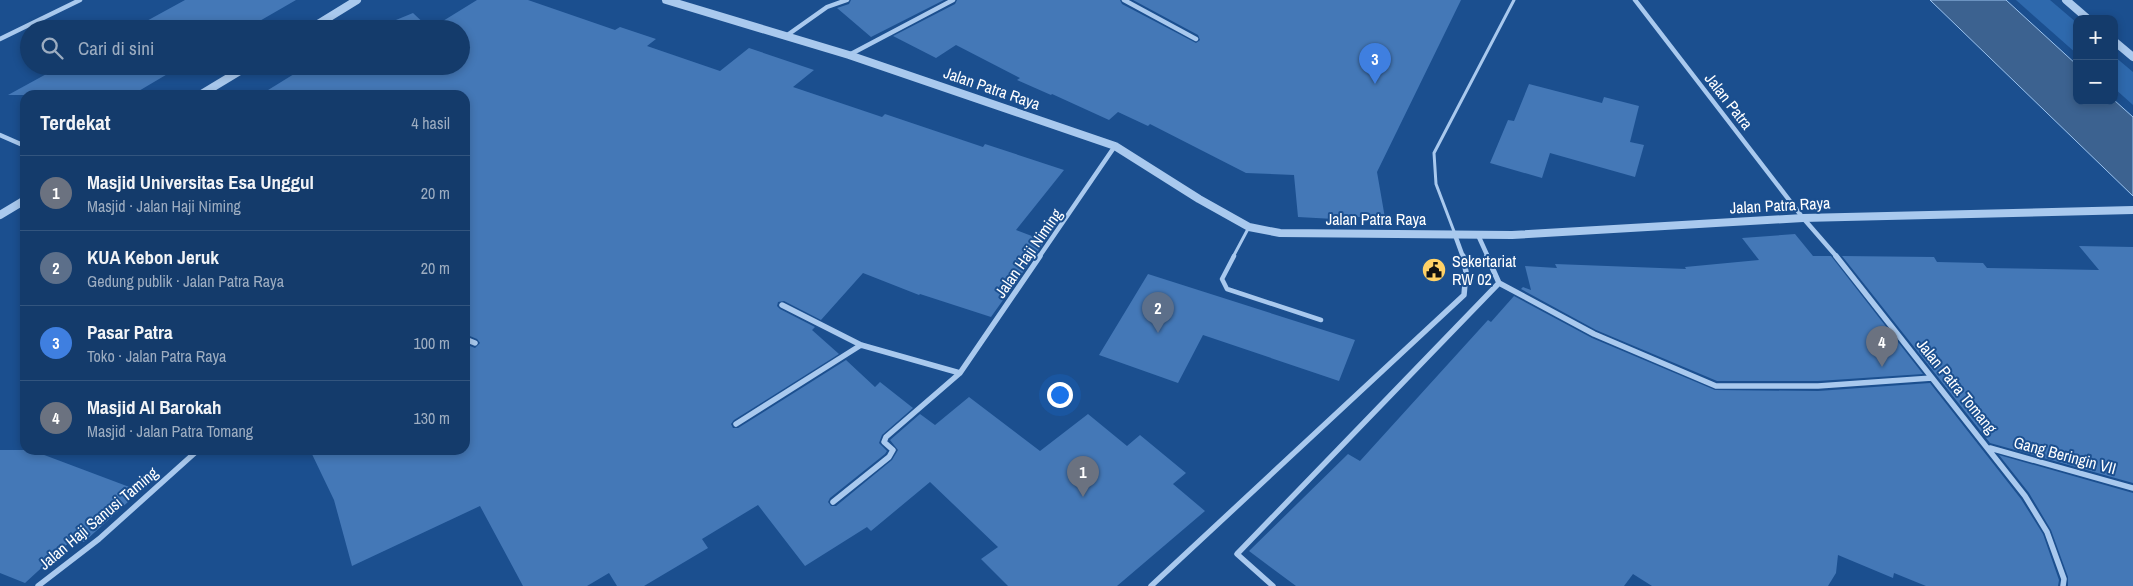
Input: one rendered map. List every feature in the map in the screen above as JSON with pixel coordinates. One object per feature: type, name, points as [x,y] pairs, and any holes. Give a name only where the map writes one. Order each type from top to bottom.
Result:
[{"type":"street","points":[[39,20],[80,0]]},
{"type":"street","points":[[325,20],[358,0]]},
{"type":"street","name":"Jalan Patra Raya","points":[[666,0],[849,55],[1115,146],[1199,199],[1249,227],[1280,233],[1512,235],[1803,218],[2133,210]]},
{"type":"street","points":[[786,36],[827,7],[847,0]]},
{"type":"street","points":[[849,55],[953,0]]},
{"type":"street","points":[[1124,0],[1196,39]]},
{"type":"street","name":"Jalan Patra","points":[[1635,0],[1803,218]]},
{"type":"street","points":[[2066,0],[2083,15]]},
{"type":"street","points":[[0,39],[20,29]]},
{"type":"street","points":[[2118,44],[2133,57]]},
{"type":"street","points":[[208,90],[233,75]]},
{"type":"street","points":[[0,136],[20,144]]},
{"type":"street","name":"Jalan Haji Niming","points":[[833,502],[889,458],[892,450],[884,442],[886,436],[960,373],[1115,146]]},
{"type":"street","points":[[0,215],[20,203]]},
{"type":"street","name":"Jalan Patra Tomang","points":[[1803,218],[1831,250],[2025,496],[2047,532],[2064,579],[2063,586]]},
{"type":"street","points":[[1151,586],[1464,295],[1467,280],[1463,252],[1455,235]]},
{"type":"street","points":[[1478,235],[1499,283],[1594,334],[1716,386],[1818,386],[1932,378]]},
{"type":"street","points":[[1273,586],[1237,554],[1499,283]]},
{"type":"street","points":[[782,305],[861,345],[960,373]]},
{"type":"street","points":[[470,341],[475,343]]},
{"type":"street","points":[[736,424],[861,345]]},
{"type":"street","name":"Gang Beringin VII","points":[[1989,448],[2133,488]]},
{"type":"street","name":"Jalan Haji Sanusi Taming","points":[[38,586],[99,539],[192,455]]},
{"type":"lane","points":[[1455,235],[1442,202],[1432,167],[1434,153],[1514,0]]},
{"type":"lane","points":[[1249,227],[1222,279],[1223,284],[1227,289],[1321,320]]},
{"type":"shaded area","points":[[1930,0],[2006,0],[2073,61],[2073,105],[2118,104],[2133,117],[2133,196]]},
{"type":"shaded area","points":[[2016,0],[2050,0],[2073,20],[2073,50]]},
{"type":"shaded area","points":[[2118,59],[2133,72],[2133,105],[2118,92]]},
{"type":"building","points":[[185,0],[296,0],[262,20],[148,20]]},
{"type":"building","points":[[477,0],[528,0],[615,30],[620,27],[656,39],[647,46],[720,71],[749,48],[814,70],[793,87],[882,117],[885,114],[983,147],[985,144],[1064,170],[1016,230],[1045,241],[991,317],[919,295],[863,273],[821,320],[784,301],[778,302],[777,306],[780,309],[815,327],[812,330],[839,354],[734,420],[731,424],[733,428],[738,428],[846,360],[875,387],[880,382],[913,408],[882,435],[879,443],[887,451],[885,454],[830,498],[828,502],[831,506],[836,506],[892,460],[898,450],[890,440],[920,414],[935,425],[969,397],[1040,451],[1088,414],[1127,446],[1140,435],[1186,473],[1173,484],[1205,511],[1117,586],[1008,586],[981,559],[998,547],[930,482],[871,531],[867,527],[805,566],[758,505],[702,539],[708,548],[644,586],[617,586],[609,573],[587,586],[523,586],[480,506],[352,566],[334,500],[312,455],[470,455],[470,346],[475,348],[480,343],[477,339],[470,336],[470,90],[268,90],[292,75],[470,75],[470,20],[445,20]]},
{"type":"building","points":[[851,0],[944,0],[871,37],[837,8],[849,4]]},
{"type":"building","points":[[957,0],[1120,0],[1122,4],[1196,43],[1200,40],[1198,35],[1133,0],[1461,0],[1377,172],[1385,218],[1334,216],[1334,219],[1298,217],[1294,175],[1246,173],[1150,124],[1148,126],[1118,112],[1109,120],[1017,80],[1020,78],[956,45],[936,58],[893,36],[955,4]]},
{"type":"building","points":[[413,13],[420,20],[396,20]]},
{"type":"building","points":[[45,75],[166,75],[140,90],[20,90],[20,95],[8,95]]},
{"type":"building","points":[[1529,84],[1602,103],[1604,97],[1639,106],[1630,142],[1644,145],[1635,177],[1550,153],[1542,178],[1490,163],[1508,120],[1514,121]]},
{"type":"building","points":[[1795,234],[1813,256],[1831,256],[1923,374],[1818,381],[1717,381],[1596,330],[1521,289],[1523,287],[1531,290],[1525,266],[1557,268],[1555,264],[1686,269],[1685,267],[1759,260],[1742,238]]},
{"type":"building","points":[[2079,246],[2133,247],[2133,483],[1990,443],[1842,256],[1934,257],[1937,262],[1983,263],[1987,268],[2099,270]]},
{"type":"building","points":[[1148,274],[1355,340],[1339,381],[1203,335],[1178,383],[1099,355]]},
{"type":"building","points":[[1514,296],[1592,338],[1715,390],[1818,391],[1930,383],[2021,499],[2043,534],[2059,580],[2058,586],[1926,586],[1894,573],[1893,578],[1838,555],[1836,573],[1828,586],[1652,586],[1633,574],[1624,586],[1296,586],[1249,551],[1348,454],[1360,461],[1488,320],[1491,322]]},
{"type":"building","points":[[0,450],[20,450],[20,455],[44,455],[140,491],[84,542],[74,538],[25,583],[0,573]]},
{"type":"building","points":[[1999,455],[2133,493],[2133,586],[2068,586],[2068,577],[2051,530],[2029,493]]},
{"type":"place","name":"Pasar Patra","points":[[1375,84]]},
{"type":"place","name":"Sekertariat RW 02","points":[[1434,270]]},
{"type":"place","name":"KUA Kebon Jeruk","points":[[1158,333]]},
{"type":"place","name":"Masjid Al Barokah","points":[[1882,367]]},
{"type":"place","name":"Masjid Universitas Esa Unggul","points":[[1083,497]]}]
